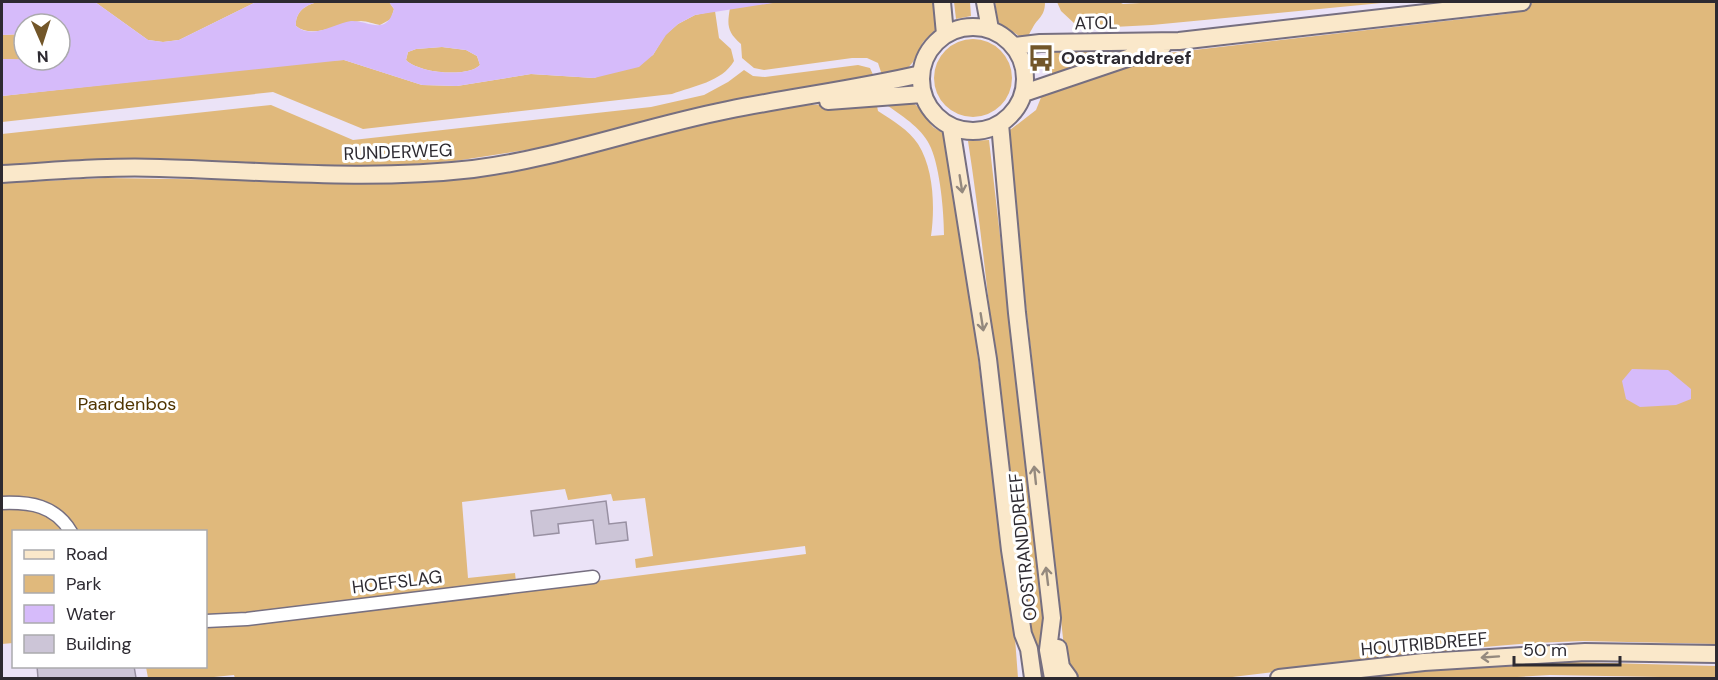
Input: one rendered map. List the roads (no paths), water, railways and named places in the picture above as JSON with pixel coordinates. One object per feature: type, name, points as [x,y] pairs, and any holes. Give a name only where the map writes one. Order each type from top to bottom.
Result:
[{"type":"main road","points":[[942,2],[945,34]]},
{"type":"main road","points":[[985,2],[990,29]]},
{"type":"main road","name":"ATOL","points":[[1014,46],[1040,43],[1179,41],[1522,2]]},
{"type":"main road","points":[[967,27],[990,29],[1007,39],[1021,56],[1025,68],[1024,93],[1010,116],[1000,124],[976,131],[951,127],[936,117],[922,94],[921,74],[928,51],[945,34],[967,27]]},
{"type":"main road","name":"ATOL","points":[[1024,93],[1179,41]]},
{"type":"main road","name":"RUNDERWEG","points":[[2,174],[158,167],[271,174],[384,175],[473,169],[581,148],[726,110],[921,74]]},
{"type":"main road","name":"RUNDERWEG","points":[[788,99],[823,101],[922,94]]},
{"type":"main road","name":"OOSTRANDDREEF","points":[[1000,124],[1017,313],[1052,618],[1048,650],[1053,678]]},
{"type":"main road","name":"OOSTRANDDREEF","points":[[951,127],[988,359],[1010,550],[1023,634],[1029,649],[1033,678]]},
{"type":"main road","points":[[1052,618],[1061,667],[1069,678]]},
{"type":"main road","name":"OOSTRANDDREEF","points":[[1023,634],[1020,650],[1023,678]]},
{"type":"main road","name":"HOUTRIBDREEF","points":[[1279,678],[1424,662],[1573,652],[1716,654]]},
{"type":"street","points":[[2,503],[40,505],[60,517],[69,530]]},
{"type":"street","name":"HOEFSLAG","points":[[207,621],[247,619],[593,577]]},
{"type":"water","points":[[2,2],[95,2],[148,40],[163,42],[179,40],[256,2],[318,2],[305,7],[297,17],[296,26],[309,32],[351,21],[384,24],[392,16],[394,9],[389,2],[779,2],[695,15],[678,24],[666,35],[653,55],[639,67],[594,78],[531,74],[457,86],[422,85],[344,60],[2,96],[2,59],[12,59],[12,72],[72,72],[72,12],[12,12],[12,35],[2,35]],"holes":[[[442,47],[466,50],[477,56],[480,65],[465,72],[454,73],[432,71],[406,60],[408,52],[416,49]]]},
{"type":"water","points":[[1632,369],[1668,370],[1691,389],[1691,399],[1676,405],[1640,407],[1626,399],[1622,381]]},
{"type":"place","name":"Oostranddreef","points":[[1041,58]]},
{"type":"park label","name":"Paardenbos","points":[[127,404]]}]
